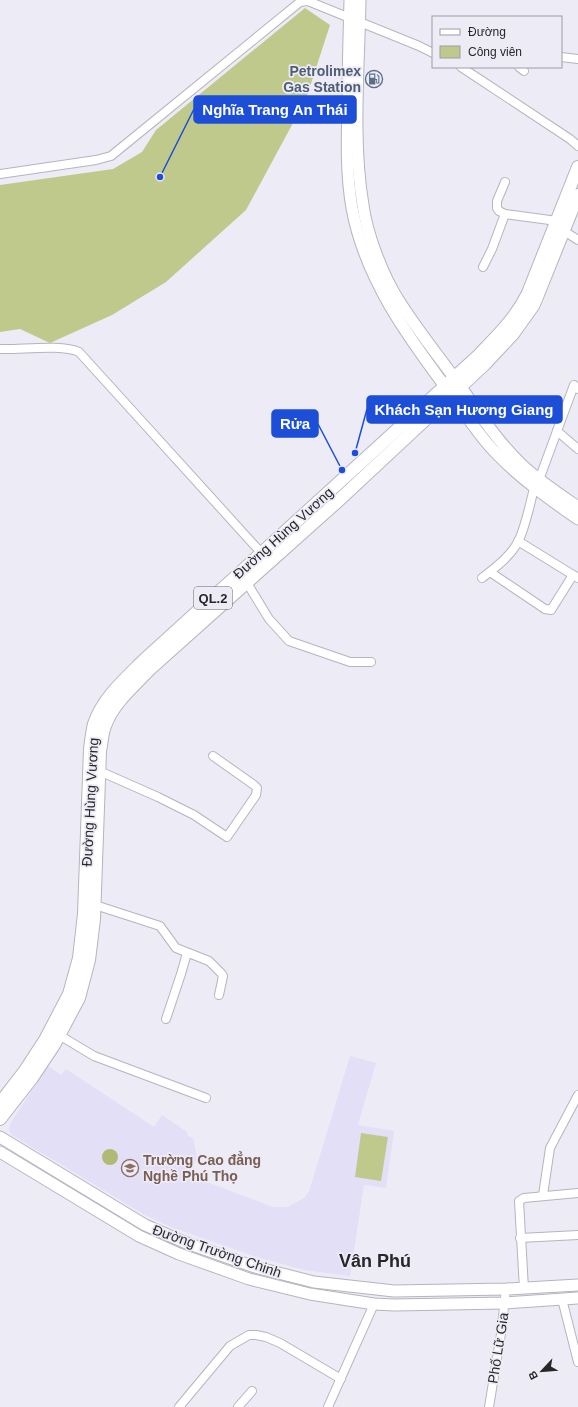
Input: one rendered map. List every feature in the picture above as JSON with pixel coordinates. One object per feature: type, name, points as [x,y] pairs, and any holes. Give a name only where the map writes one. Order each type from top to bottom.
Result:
[{"type":"highway","name":"Đường Hùng Vương","points":[[0,1119],[32,1078],[59,1035],[79,998],[89,960],[95,905],[94,769],[90,749],[94,724],[106,701],[143,661],[266,558],[457,382],[478,356],[505,327],[524,302],[578,167]]},
{"type":"highway","name":"Đường Hùng Vương","points":[[457,382],[485,364],[510,337],[533,306],[578,195]]},
{"type":"highway","name":"Đường Hùng Vương","points":[[0,1103],[24,1072],[45,1040],[69,994],[71,987],[78,958],[84,914],[94,769],[108,719],[121,698],[150,669],[247,583],[266,558]]},
{"type":"main road","points":[[350,0],[354,20],[353,80],[347,159],[352,208],[359,233],[376,280],[388,304],[448,391],[495,453],[530,479],[578,519]]},
{"type":"main road","points":[[354,20],[360,0]]},
{"type":"main road","points":[[353,80],[363,206],[374,247],[386,277],[398,300],[493,434],[530,479],[578,507]]},
{"type":"main road","name":"Đường Trường Chinh","points":[[0,1137],[140,1222],[184,1242],[255,1267],[314,1282],[394,1292],[506,1290],[578,1285]]},
{"type":"main road","name":"Đường Trường Chinh","points":[[0,1152],[22,1164],[134,1234],[179,1254],[249,1279],[310,1294],[374,1304],[505,1303],[578,1298]]},
{"type":"main road","points":[[394,1292],[395,1305]]},
{"type":"street","points":[[0,174],[96,160],[111,156],[300,2],[308,1],[405,40],[432,53]]},
{"type":"street","points":[[562,57],[578,58]]},
{"type":"street","points":[[463,68],[578,146]]},
{"type":"street","points":[[505,182],[498,201],[497,208],[499,211],[505,214],[557,221]]},
{"type":"street","points":[[483,267],[492,250],[505,214]]},
{"type":"street","points":[[564,231],[578,240]]},
{"type":"street","points":[[0,349],[56,348],[73,349],[79,352],[266,558]]},
{"type":"street","points":[[482,578],[499,565],[518,541],[530,479],[557,430],[574,385],[578,389]]},
{"type":"street","points":[[557,430],[578,449]]},
{"type":"street","points":[[490,572],[545,609],[551,610],[576,576],[518,541]]},
{"type":"street","points":[[247,583],[269,619],[289,641],[346,661],[358,663],[371,662]]},
{"type":"street","points":[[94,769],[158,797],[194,815],[227,837],[256,795],[256,788],[254,785],[213,756]]},
{"type":"street","points":[[95,905],[159,926],[176,948],[209,961],[223,976],[219,995]]},
{"type":"street","points":[[166,1019],[182,974],[187,953]]},
{"type":"street","points":[[59,1035],[94,1056],[206,1098]]},
{"type":"street","points":[[543,1196],[550,1148],[553,1140],[574,1113],[578,1095]]},
{"type":"street","points":[[524,1289],[519,1202],[524,1198],[578,1193]]},
{"type":"street","points":[[520,1238],[578,1235]]},
{"type":"street","name":"Phố Lữ Gia","points":[[489,1407],[501,1334],[506,1290]]},
{"type":"street","points":[[562,1299],[578,1362]]},
{"type":"street","points":[[328,1407],[374,1304]]},
{"type":"street","points":[[179,1407],[230,1346],[249,1336],[256,1335],[266,1337],[280,1343],[341,1379]]},
{"type":"street","points":[[238,1407],[252,1391]]},
{"type":"shaded area","name":"Trường Cao đẳng Nghề Phú Thọ","points":[[350,1056],[376,1063],[358,1125],[394,1131],[386,1188],[364,1185],[350,1276],[304,1270],[257,1257],[171,1227],[145,1215],[17,1138],[11,1134],[9,1130],[13,1119],[48,1066],[61,1075],[66,1069],[154,1127],[162,1115],[187,1132],[188,1136],[193,1138],[197,1159],[193,1164],[194,1172],[191,1176],[273,1207],[287,1207],[304,1198],[309,1192]]},
{"type":"green space","points":[[305,8],[330,25],[306,99],[246,210],[166,282],[112,315],[50,343],[20,329],[0,332],[0,185],[113,169],[142,152],[156,130]]},
{"type":"green space","points":[[361,1133],[388,1137],[381,1181],[355,1177]]},
{"type":"green space","points":[[107,1149],[113,1149],[118,1154],[116,1163],[113,1165],[107,1165],[102,1160],[102,1154]]},
{"type":"place","name":"Petrolimex Gas Station","points":[[374,79]]},
{"type":"place","name":"Nghĩa Trang An Thái","points":[[160,177]]},
{"type":"place","name":"Khách Sạn Hương Giang","points":[[355,453]]},
{"type":"place","name":"Rửa","points":[[342,470]]},
{"type":"place","name":"Trường Cao đẳng Nghề Phú Thọ","points":[[130,1168]]},
{"type":"district","name":"Vân Phú","points":[[375,1261]]}]
